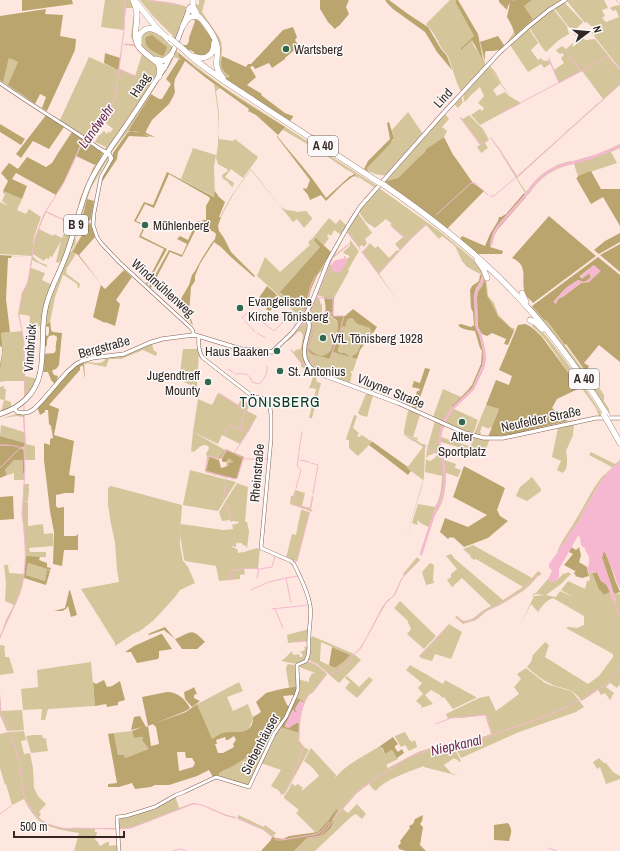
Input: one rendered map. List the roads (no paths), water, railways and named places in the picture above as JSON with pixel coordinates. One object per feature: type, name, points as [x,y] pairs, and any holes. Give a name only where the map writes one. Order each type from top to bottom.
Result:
[{"type":"highway","name":"A 40","points":[[134,0],[161,32],[170,39]]},
{"type":"highway","points":[[134,0],[137,13],[135,34],[140,49],[165,67]]},
{"type":"highway","name":"A 40","points":[[138,0],[170,39],[182,51],[220,82],[380,185],[429,221],[477,260],[505,287],[546,331],[576,371],[620,438]]},
{"type":"highway","points":[[182,51],[199,58],[207,57],[213,52],[213,38],[198,18],[194,9],[193,0]]},
{"type":"highway","points":[[188,10],[198,18],[215,38],[217,47],[217,69],[230,86]]},
{"type":"highway","points":[[182,26],[189,17],[194,16],[198,18]]},
{"type":"highway","points":[[159,77],[160,69],[158,64],[141,48],[139,40],[143,31],[149,28],[161,32]]},
{"type":"highway","name":"A 40","points":[[182,51],[230,86],[432,220],[499,277],[531,311],[572,361],[593,392],[620,443]]},
{"type":"highway","points":[[155,60],[163,60],[171,55]]},
{"type":"highway","points":[[463,245],[481,255]]},
{"type":"highway","points":[[477,260],[484,270],[487,278]]},
{"type":"highway","points":[[522,293],[531,311]]},
{"type":"highway","points":[[530,320],[546,331]]},
{"type":"main road","name":"B 9","points":[[182,26],[193,0]]},
{"type":"main road","name":"Lind","points":[[298,327],[312,302],[328,261],[357,211],[438,118],[500,52],[526,28],[549,10],[565,0]]},
{"type":"main road","name":"Haag","points":[[54,283],[68,250],[86,191],[107,153],[165,67],[182,26]]},
{"type":"main road","name":"Vinnbrück","points":[[0,414],[15,408],[29,396],[39,379],[42,366],[42,331],[44,314],[54,283]]},
{"type":"main road","points":[[304,317],[308,323],[308,332]]},
{"type":"main road","points":[[304,317],[307,318],[309,322],[308,332]]},
{"type":"main road","points":[[298,327],[304,322],[308,323]]},
{"type":"main road","name":"Bergstraße","points":[[15,408],[19,412],[23,413],[34,409],[71,368],[82,361],[92,358],[124,354],[149,343],[180,336],[199,337],[241,348],[272,352],[298,327]]},
{"type":"main road","name":"Vluyner Straße","points":[[308,332],[304,351],[305,360],[310,368],[320,374],[398,403],[443,424]]},
{"type":"main road","name":"Neufelder Straße","points":[[443,424],[473,436],[484,438],[503,438],[596,418],[620,418]]},
{"type":"street","points":[[0,83],[107,153]]},
{"type":"street","name":"Windmühlenweg","points":[[107,153],[112,156],[101,177],[94,213],[94,231],[99,240],[119,262],[168,306],[192,330],[192,336]]},
{"type":"street","name":"Rheinstraße","points":[[199,337],[198,341],[202,357],[252,396],[269,400],[271,415],[271,439],[261,548],[294,564],[306,590],[310,605],[310,649],[306,661],[297,665]]},
{"type":"street","name":"Siebenhäuser","points":[[119,851],[117,817],[126,816],[156,807],[176,794],[184,792],[216,777],[248,787],[274,734],[286,717],[296,695],[298,689],[297,665]]},
{"type":"waterway","name":"Landwehr","points":[[86,136],[115,100],[124,30],[125,0]]},
{"type":"waterway","points":[[149,0],[178,5]]},
{"type":"waterway","points":[[616,0],[620,4]]},
{"type":"waterway","points":[[509,42],[517,35]]},
{"type":"waterway","points":[[125,44],[134,45],[142,54]]},
{"type":"waterway","points":[[565,49],[581,71]]},
{"type":"waterway","points":[[549,59],[559,83],[607,57],[620,70]]},
{"type":"waterway","points":[[461,91],[486,65]]},
{"type":"waterway","points":[[119,69],[147,81]]},
{"type":"waterway","points":[[522,102],[558,83]]},
{"type":"waterway","points":[[582,118],[620,84]]},
{"type":"waterway","points":[[443,110],[459,93]]},
{"type":"waterway","points":[[501,113],[521,103]]},
{"type":"waterway","points":[[424,132],[442,111]]},
{"type":"waterway","points":[[461,118],[481,145],[489,139]]},
{"type":"waterway","points":[[564,134],[581,119]]},
{"type":"waterway","points":[[385,176],[423,133]]},
{"type":"waterway","points":[[491,138],[517,177],[563,135]]},
{"type":"waterway","name":"Landwehr","points":[[54,198],[64,182],[84,139]]},
{"type":"waterway","points":[[574,162],[592,158],[620,146]]},
{"type":"waterway","points":[[527,194],[534,184],[547,173],[556,168],[572,163]]},
{"type":"waterway","points":[[490,196],[494,196],[515,178]]},
{"type":"waterway","points":[[436,215],[471,183],[475,183],[488,195]]},
{"type":"waterway","points":[[364,199],[373,189]]},
{"type":"waterway","points":[[491,244],[498,226],[525,196]]},
{"type":"waterway","name":"Landwehr","points":[[32,256],[35,238],[44,214],[53,200]]},
{"type":"waterway","points":[[348,222],[356,210]]},
{"type":"waterway","points":[[46,212],[68,222],[70,219],[75,220]]},
{"type":"waterway","points":[[409,240],[427,224]]},
{"type":"waterway","points":[[393,228],[407,239]]},
{"type":"waterway","points":[[347,232],[360,249]]},
{"type":"waterway","points":[[399,251],[408,242]]},
{"type":"waterway","points":[[317,295],[333,257],[350,243]]},
{"type":"waterway","points":[[369,246],[362,252],[378,273],[398,252]]},
{"type":"waterway","name":"Landwehr","points":[[25,396],[24,343],[19,314],[22,293],[28,281],[32,257]]},
{"type":"waterway","points":[[299,317],[306,309],[312,283],[318,274]]},
{"type":"waterway","points":[[444,422],[454,407],[473,389],[483,368],[484,351],[477,328],[475,296],[483,277]]},
{"type":"waterway","points":[[317,297],[323,298]]},
{"type":"waterway","points":[[311,322],[311,311],[317,297]]},
{"type":"waterway","points":[[324,298],[333,299],[333,312],[324,315]]},
{"type":"waterway","points":[[243,319],[242,318],[249,311],[251,311]]},
{"type":"waterway","points":[[333,312],[333,316],[344,316],[341,327]]},
{"type":"waterway","points":[[253,313],[274,331],[287,318],[290,317],[296,320],[298,318]]},
{"type":"waterway","points":[[312,365],[310,352],[307,348],[318,317],[322,315]]},
{"type":"waterway","points":[[292,330],[296,320]]},
{"type":"waterway","points":[[245,321],[255,332]]},
{"type":"waterway","points":[[297,330],[302,325],[307,324]]},
{"type":"waterway","points":[[330,359],[341,328]]},
{"type":"waterway","points":[[257,333],[266,338]]},
{"type":"waterway","points":[[291,350],[301,363],[305,364]]},
{"type":"waterway","points":[[235,374],[246,374],[250,377],[252,382],[259,384],[265,376],[267,366]]},
{"type":"waterway","points":[[228,369],[233,372]]},
{"type":"waterway","points":[[219,393],[242,408]]},
{"type":"waterway","points":[[235,452],[247,433],[240,429],[245,410],[242,408],[245,402],[250,403]]},
{"type":"waterway","name":"Landwehr","points":[[24,405],[24,411]]},
{"type":"waterway","name":"Landwehr","points":[[0,468],[20,448],[25,447],[24,416]]},
{"type":"waterway","points":[[248,432],[253,422]]},
{"type":"waterway","points":[[225,436],[226,431],[231,425],[240,429]]},
{"type":"waterway","points":[[421,554],[437,505],[439,505],[441,500],[444,487],[445,473],[440,446],[440,436],[443,425]]},
{"type":"waterway","points":[[299,451],[302,432]]},
{"type":"waterway","points":[[0,445],[19,447]]},
{"type":"waterway","points":[[428,445],[428,450],[441,452]]},
{"type":"waterway","points":[[21,448],[24,450],[25,471],[23,500]]},
{"type":"waterway","points":[[227,477],[205,471],[208,456],[220,459],[226,450],[234,453]]},
{"type":"waterway","points":[[296,488],[301,470],[297,466],[299,453]]},
{"type":"waterway","points":[[227,477],[237,478],[243,458],[235,454]]},
{"type":"waterway","points":[[245,459],[267,459]]},
{"type":"waterway","points":[[300,460],[309,462]]},
{"type":"waterway","points":[[311,463],[318,465],[313,494]]},
{"type":"waterway","points":[[223,502],[226,479]]},
{"type":"waterway","points":[[293,503],[296,490]]},
{"type":"waterway","points":[[310,509],[313,497]]},
{"type":"waterway","points":[[14,605],[21,587],[25,568],[25,539],[22,514],[23,502]]},
{"type":"waterway","points":[[225,503],[227,505],[231,521]]},
{"type":"waterway","points":[[294,505],[304,507],[303,509]]},
{"type":"waterway","points":[[304,507],[309,508]]},
{"type":"waterway","points":[[294,561],[297,561],[309,514],[303,510]]},
{"type":"waterway","points":[[260,569],[272,567],[275,556]]},
{"type":"waterway","points":[[279,558],[288,561]]},
{"type":"waterway","points":[[330,674],[338,671],[349,663],[352,656],[361,648],[383,607],[387,601],[394,596],[401,580],[420,560]]},
{"type":"waterway","points":[[231,580],[230,571],[248,568],[259,569],[257,578]]},
{"type":"waterway","points":[[457,618],[465,622],[473,620],[521,591],[533,579],[541,574]]},
{"type":"waterway","points":[[291,603],[286,578],[298,576]]},
{"type":"waterway","points":[[258,587],[269,582],[286,578]]},
{"type":"waterway","points":[[251,590],[257,587]]},
{"type":"waterway","name":"Niepkanal","points":[[614,601],[620,618]]},
{"type":"waterway","points":[[0,637],[14,606]]},
{"type":"waterway","points":[[272,609],[309,606]]},
{"type":"waterway","points":[[275,609],[283,628]]},
{"type":"waterway","points":[[420,657],[450,625]]},
{"type":"waterway","points":[[297,642],[307,641]]},
{"type":"waterway","points":[[307,662],[318,666],[327,675]]},
{"type":"waterway","name":"Niepkanal","points":[[307,838],[320,836],[357,791],[409,757],[438,747],[471,743],[565,708],[602,687],[620,669]]},
{"type":"waterway","points":[[281,795],[289,785],[299,763],[298,760],[304,747],[299,741],[299,723],[304,702],[308,695],[313,692],[326,675]]},
{"type":"waterway","points":[[0,700],[1,712],[9,730]]},
{"type":"waterway","points":[[436,724],[451,718],[486,715],[492,734]]},
{"type":"waterway","points":[[10,732],[19,760],[23,792],[26,801],[42,822],[65,829],[116,829]]},
{"type":"waterway","points":[[119,829],[131,828],[193,804],[203,805],[225,815],[236,818]]},
{"type":"waterway","points":[[0,814],[11,806]]},
{"type":"waterway","points":[[238,818],[263,829],[277,840],[317,834],[322,831],[329,822]]},
{"type":"waterway","points":[[548,848],[557,851]]},
{"type":"waterway","points":[[173,851],[180,849],[186,851]]},
{"type":"place","name":"Wartsberg","points":[[286,49]]},
{"type":"place","name":"Mühlenberg","points":[[145,225]]},
{"type":"place","name":"Evangelische Kirche Tönisberg","points":[[240,308]]},
{"type":"place","name":"VfL Tönisberg 1928","points":[[323,338]]},
{"type":"place","name":"Haus Baaken","points":[[277,351]]},
{"type":"place","name":"St. Antonius","points":[[280,371]]},
{"type":"place","name":"Jugendtreff Mounty","points":[[208,382]]},
{"type":"place","name":"Alter Sportplatz","points":[[462,422]]},
{"type":"district","name":"TÖNISBERG","points":[[280,401]]}]
